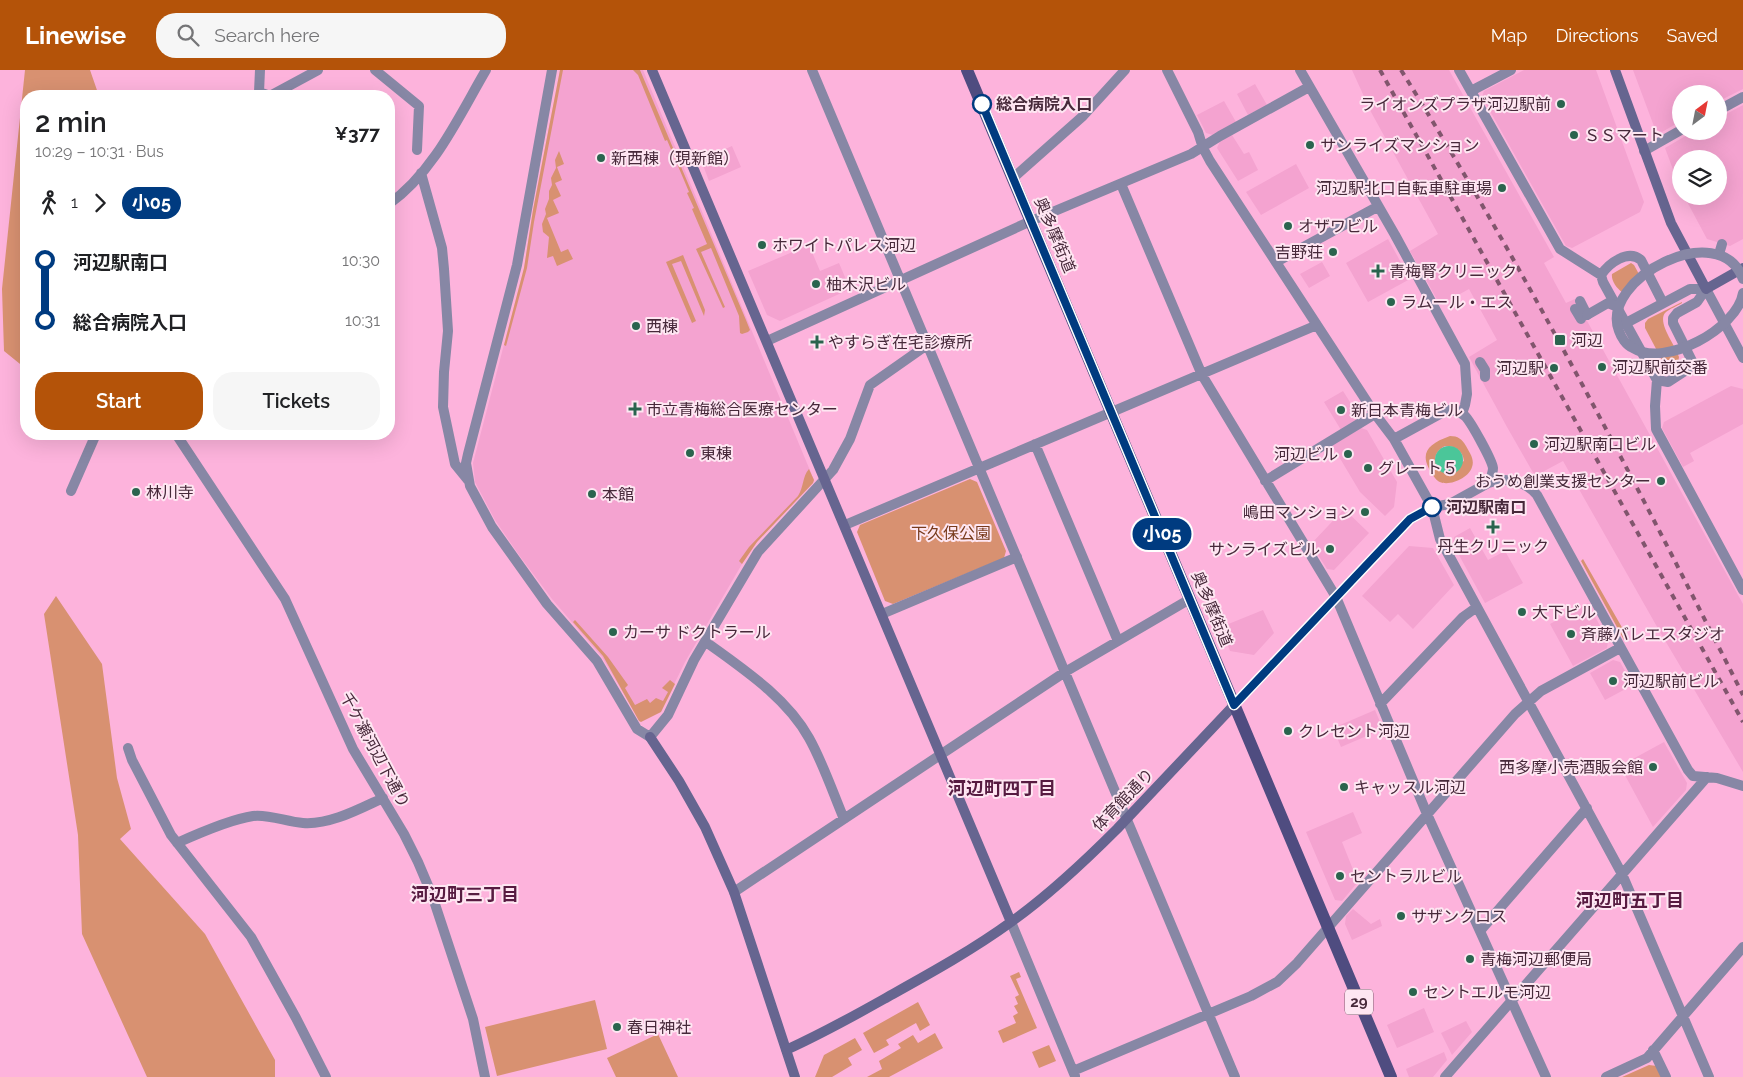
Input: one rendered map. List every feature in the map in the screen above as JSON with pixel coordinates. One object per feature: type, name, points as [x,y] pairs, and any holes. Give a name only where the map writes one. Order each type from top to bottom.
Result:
[{"type":"main road","name":"奥多摩街道","points":[[967,70],[1391,1077]]},
{"type":"street","points":[[258,90],[260,70]]},
{"type":"street","points":[[281,90],[318,70]]},
{"type":"street","points":[[375,70],[419,106],[417,150]]},
{"type":"street","points":[[395,198],[421,173],[441,147],[486,70]]},
{"type":"street","points":[[468,480],[466,463],[517,265],[552,70]]},
{"type":"street","points":[[812,70],[1235,1077]]},
{"type":"street","points":[[1013,178],[1083,116],[1126,70]]},
{"type":"street","points":[[1167,70],[1198,132],[1203,148],[1375,414],[1394,440],[1432,507],[1440,539],[1622,874],[1709,1077]]},
{"type":"street","points":[[1300,70],[1395,236],[1465,364],[1467,394],[1462,414]]},
{"type":"street","points":[[1459,70],[1560,249],[1601,275],[1603,282],[1657,380],[1656,429],[1743,590]]},
{"type":"street","points":[[1471,92],[1511,70]]},
{"type":"street","points":[[1615,70],[1671,223],[1743,358]]},
{"type":"street","points":[[655,71],[1075,1074],[1252,996],[1277,982],[1297,963],[1515,714],[1541,691],[1620,648]]},
{"type":"street","points":[[767,341],[1031,221],[1203,148],[1220,136],[1310,87]]},
{"type":"street","points":[[1728,105],[1743,97]]},
{"type":"street","points":[[1644,150],[1672,135]]},
{"type":"street","points":[[421,173],[442,248],[448,331],[443,407],[455,464],[468,480],[484,513],[515,561],[547,604],[597,661],[637,729],[650,737],[679,781],[704,827],[734,892],[795,1077]]},
{"type":"street","points":[[1121,184],[1202,374],[1336,597],[1427,814],[1546,1077]]},
{"type":"street","points":[[1276,262],[1377,206]]},
{"type":"street","points":[[1743,279],[1735,263],[1727,258],[1720,249],[1711,253],[1690,254],[1660,264],[1635,283],[1622,300],[1616,317],[1617,326],[1620,335],[1626,342],[1641,352],[1661,353],[1692,345],[1711,334],[1733,314],[1743,297],[1743,292]]},
{"type":"street","points":[[1601,275],[1606,267],[1626,256],[1636,256],[1641,260],[1663,304]]},
{"type":"street","points":[[1657,380],[1668,382],[1691,367],[1692,358],[1672,320],[1676,313],[1697,302],[1706,289],[1743,268]]},
{"type":"street","points":[[1626,323],[1690,289],[1706,289]]},
{"type":"street","points":[[1581,319],[1576,306],[1587,315],[1608,303],[1618,307]]},
{"type":"street","points":[[845,525],[1317,325]]},
{"type":"street","points":[[650,737],[668,715],[691,666],[758,552],[834,470],[846,448],[870,385],[927,345]]},
{"type":"street","points":[[1480,362],[1485,370],[1485,377]]},
{"type":"street","points":[[1394,440],[1447,410],[1453,410],[1462,414],[1467,417],[1472,425],[1492,466],[1493,471],[1488,483]]},
{"type":"street","points":[[1265,481],[1375,414]]},
{"type":"street","points":[[71,491],[93,440]]},
{"type":"street","name":"千ケ瀬河辺下通り","points":[[180,440],[284,599],[300,630],[346,734],[418,862],[432,895],[473,1019],[485,1077]]},
{"type":"street","points":[[1035,444],[1118,641]]},
{"type":"street","points":[[1432,507],[1450,504],[1488,483],[1501,479],[1525,484],[1534,491],[1688,770],[1693,776],[1707,777],[1743,786]]},
{"type":"street","name":"体育館通り","points":[[786,1050],[818,1035],[920,980],[983,942],[1065,879],[1127,818],[1410,519],[1432,507]]},
{"type":"street","points":[[882,614],[1017,557]]},
{"type":"street","points":[[734,892],[1065,672],[1190,599]]},
{"type":"street","points":[[1380,704],[1463,617],[1477,607]]},
{"type":"street","points":[[706,642],[778,698],[794,716],[809,738],[844,819]]},
{"type":"street","points":[[128,748],[150,794],[177,843],[251,937],[326,1077]]},
{"type":"street","points":[[1446,1077],[1707,777]]},
{"type":"street","points":[[177,843],[244,818],[265,816],[304,823],[327,820],[348,814],[383,798]]},
{"type":"street","points":[[1480,931],[1587,808]]},
{"type":"street","points":[[1606,1077],[1641,1061],[1654,1050],[1743,947]]},
{"type":"street","points":[[1654,1050],[1666,1077]]},
{"type":"shaded area","name":"市立青梅総合医療センター","points":[[560,70],[643,70],[814,480],[757,542],[742,564],[685,662],[661,711],[634,711],[602,657],[552,599],[519,555],[495,520],[475,482],[473,463],[524,268],[533,210]]},
{"type":"shaded area","points":[[1352,70],[1449,70],[1554,257],[1544,263],[1566,303],[1575,299],[1743,604],[1743,772],[1660,632],[1563,461],[1535,476],[1507,427],[1469,357],[1497,340],[1469,289],[1440,305],[1410,251],[1438,234],[1371,112]]},
{"type":"shaded area","points":[[1524,70],[1596,70],[1644,202],[1640,212],[1572,248],[1566,246],[1482,97],[1484,91]]},
{"type":"shaded area","points":[[1633,70],[1743,70],[1743,89],[1728,96],[1728,85],[1672,85],[1672,126],[1662,132],[1655,129]]},
{"type":"shaded area","points":[[1255,84],[1267,105],[1248,115],[1237,94]]},
{"type":"shaded area","points":[[1224,101],[1236,122],[1213,135],[1206,133],[1197,115]]},
{"type":"shaded area","points":[[1743,105],[1743,239],[1730,246],[1707,239],[1689,205],[1727,205],[1727,150],[1672,150],[1672,167],[1665,148],[1679,140],[1728,140],[1728,113]]},
{"type":"shaded area","points":[[1232,135],[1244,154],[1249,152],[1258,170],[1238,181],[1217,148],[1220,141]]},
{"type":"shaded area","points":[[732,146],[741,167],[709,181],[701,160]]},
{"type":"shaded area","points":[[1296,164],[1309,188],[1261,215],[1246,192]]},
{"type":"shaded area","name":"青梅腎クリニック","points":[[1388,239],[1410,279],[1368,302],[1346,263]]},
{"type":"shaded area","points":[[809,245],[820,271],[839,263],[850,289],[780,321],[767,315],[748,271]]},
{"type":"shaded area","points":[[1322,262],[1330,276],[1309,288],[1300,274]]},
{"type":"shaded area","points":[[1731,386],[1743,389],[1743,424],[1690,453],[1694,461],[1683,467],[1662,428],[1664,422]]},
{"type":"shaded area","name":"新日本青梅ビル","points":[[1343,391],[1357,413],[1356,421],[1341,430],[1324,402]]},
{"type":"shaded area","points":[[1361,428],[1367,430],[1397,482],[1394,507],[1385,516],[1360,492],[1332,445]]},
{"type":"shaded area","points":[[1449,446],[1459,450],[1463,460],[1459,470],[1449,474],[1439,470],[1435,460],[1439,450]]},
{"type":"shaded area","points":[[1344,509],[1369,533],[1334,570],[1327,569],[1311,544]]},
{"type":"shaded area","points":[[1470,528],[1488,560],[1505,551],[1523,583],[1485,603],[1453,544],[1454,537]]},
{"type":"shaded area","points":[[1409,546],[1433,548],[1454,585],[1413,629],[1398,614],[1390,622],[1362,596]]},
{"type":"shaded area","points":[[1588,603],[1608,641],[1607,648],[1573,666],[1550,624]]},
{"type":"shaded area","points":[[1263,610],[1274,633],[1254,655],[1230,651],[1221,627]]},
{"type":"shaded area","name":"河辺駅前ビル","points":[[1613,660],[1620,662],[1633,685],[1605,700],[1590,673]]},
{"type":"shaded area","points":[[1375,710],[1383,729],[1341,747],[1333,728]]},
{"type":"shaded area","name":"西多摩小売酒販会館","points":[[1664,742],[1687,783],[1686,790],[1653,827],[1620,766]]},
{"type":"shaded area","points":[[1353,812],[1362,833],[1342,842],[1358,882],[1342,901],[1335,900],[1306,832]]},
{"type":"shaded area","points":[[1353,909],[1371,924],[1380,919],[1382,926],[1352,940],[1345,924],[1346,916]]},
{"type":"shaded area","points":[[1424,1008],[1434,1032],[1397,1048],[1387,1025]]},
{"type":"shaded area","points":[[1466,1021],[1472,1032],[1452,1055],[1441,1033]]},
{"type":"shaded area","points":[[1444,1052],[1447,1060],[1433,1077],[1409,1077],[1406,1069]]},
{"type":"green space","points":[[25,70],[90,70],[97,90],[23,90]]},
{"type":"green space","points":[[560,70],[563,70],[527,268],[506,346],[504,345],[524,268],[533,210]]},
{"type":"green space","points":[[633,70],[640,70],[746,320],[750,330],[748,332],[740,333],[739,316],[711,248],[701,252],[725,307],[723,308],[696,249],[707,244],[692,209],[694,208],[687,193],[689,192],[667,140],[665,141],[638,75]]},
{"type":"green space","points":[[20,118],[20,364],[4,351],[2,289]]},
{"type":"green space","points":[[559,151],[564,164],[557,167],[562,180],[555,183],[561,196],[553,200],[559,213],[547,218],[561,252],[568,249],[573,259],[557,266],[553,256],[547,258],[549,237],[543,232],[542,224],[552,185],[551,178],[556,168],[555,160]]},
{"type":"green space","points":[[683,255],[705,310],[704,316],[681,261],[672,264],[696,321],[692,323],[666,262]]},
{"type":"green space","points":[[1631,263],[1640,276],[1622,292],[1614,284],[1612,274]]},
{"type":"green space","points":[[1682,302],[1665,313],[1663,317],[1665,328],[1679,357],[1678,363],[1670,366],[1663,362],[1645,328],[1645,323],[1648,319]]},
{"type":"green space","points":[[1450,436],[1460,438],[1472,458],[1473,464],[1470,471],[1455,482],[1444,483],[1439,481],[1435,478],[1427,463],[1427,452],[1430,447],[1441,439]],"holes":[[[1445,446],[1460,452],[1464,461],[1442,472],[1435,462],[1435,458],[1438,451]]]},
{"type":"green space","points":[[809,469],[814,480],[813,483],[757,542],[742,564],[739,561],[749,547],[798,496]]},
{"type":"green space","name":"下久保公園","points":[[970,479],[977,482],[1006,551],[1004,558],[893,604],[885,601],[857,532],[860,525]]},
{"type":"green space","points":[[1583,559],[1628,638],[1624,640],[1581,561]]},
{"type":"green space","points":[[56,596],[102,664],[117,778],[131,829],[120,839],[205,934],[275,1060],[275,1077],[147,1077],[82,934],[78,835],[44,614]]},
{"type":"green space","points":[[575,620],[608,657],[628,685],[625,688],[635,705],[647,699],[650,703],[656,698],[663,701],[668,692],[662,688],[670,680],[675,684],[661,712],[641,722],[639,721],[603,656],[573,622]]},
{"type":"green space","points":[[1019,972],[1021,977],[1016,979],[1037,1028],[1003,1043],[998,1031],[1016,1023],[1013,1016],[1018,1013],[1014,1006],[1018,1004],[1015,997],[1019,995],[1010,976]]},
{"type":"green space","points":[[595,1000],[607,1049],[497,1076],[485,1027]]},
{"type":"green space","points":[[918,1002],[930,1025],[920,1031],[916,1023],[886,1040],[889,1045],[874,1053],[863,1033]]},
{"type":"green space","points":[[935,1033],[943,1048],[889,1077],[867,1077],[882,1069],[879,1061],[901,1048],[898,1044],[913,1035],[918,1043]]},
{"type":"green space","points":[[658,1034],[678,1077],[616,1077],[607,1058]]},
{"type":"green space","points":[[855,1038],[862,1050],[848,1058],[852,1065],[832,1077],[815,1077],[824,1055]]},
{"type":"green space","points":[[1049,1045],[1056,1061],[1039,1068],[1032,1052]]},
{"type":"green space","points":[[1649,1065],[1657,1066],[1662,1077],[1622,1077]]},
{"type":"railway","points":[[1380,70],[1743,722]]},
{"type":"railway","points":[[1401,70],[1493,223],[1579,379],[1743,695]]},
{"type":"bus line","name":"小05","points":[[982,104],[1234,705],[1410,519],[1432,507]]},
{"type":"place","name":"総合病院入口","points":[[982,104]]},
{"type":"place","name":"ライオンズプラザ河辺駅前","points":[[1561,104]]},
{"type":"place","name":"ＳＳマート","points":[[1574,135]]},
{"type":"place","name":"サンライズマンション","points":[[1310,145]]},
{"type":"place","name":"新西棟（現新館）","points":[[601,158]]},
{"type":"place","name":"河辺駅北口自転車駐車場","points":[[1502,188]]},
{"type":"place","name":"オザワビル","points":[[1288,226]]},
{"type":"place","name":"ホワイトパレス河辺","points":[[762,245]]},
{"type":"place","name":"吉野荘","points":[[1333,252]]},
{"type":"place","name":"青梅腎クリニック","points":[[1378,271]]},
{"type":"place","name":"柚木沢ビル","points":[[816,284]]},
{"type":"place","name":"ラムール・エス","points":[[1391,302]]},
{"type":"place","name":"西棟","points":[[636,326]]},
{"type":"place","name":"河辺","points":[[1560,340]]},
{"type":"place","name":"やすらぎ在宅診療所","points":[[817,342]]},
{"type":"place","name":"河辺駅前交番","points":[[1602,367]]},
{"type":"place","name":"河辺駅","points":[[1554,368]]},
{"type":"place","name":"市立青梅総合医療センター","points":[[635,409]]},
{"type":"place","name":"新日本青梅ビル","points":[[1341,410]]},
{"type":"place","name":"河辺駅南口ビル","points":[[1534,444]]},
{"type":"place","name":"東棟","points":[[690,453]]},
{"type":"place","name":"河辺ビル","points":[[1348,454]]},
{"type":"place","name":"グレート５","points":[[1368,468]]},
{"type":"place","name":"おうめ創業支援センター","points":[[1661,481]]},
{"type":"place","name":"林川寺","points":[[136,492]]},
{"type":"place","name":"本館","points":[[592,494]]},
{"type":"place","name":"河辺駅南口","points":[[1432,507]]},
{"type":"place","name":"嶋田マンション","points":[[1365,512]]},
{"type":"place","name":"丹生クリニック","points":[[1493,527]]},
{"type":"place","name":"サンライズビル","points":[[1330,549]]},
{"type":"place","name":"大下ビル","points":[[1522,612]]},
{"type":"place","name":"カーサ ドクトラール","points":[[613,632]]},
{"type":"place","name":"斉藤バレエスタジオ","points":[[1571,634]]},
{"type":"place","name":"河辺駅前ビル","points":[[1613,681]]},
{"type":"place","name":"クレセント河辺","points":[[1288,731]]},
{"type":"place","name":"西多摩小売酒販会館","points":[[1653,767]]},
{"type":"place","name":"キャッスル河辺","points":[[1344,787]]},
{"type":"place","name":"セントラルビル","points":[[1340,876]]},
{"type":"place","name":"サザンクロス","points":[[1401,916]]},
{"type":"place","name":"青梅河辺郵便局","points":[[1470,959]]},
{"type":"place","name":"セントエルモ河辺","points":[[1413,992]]},
{"type":"place","name":"春日神社","points":[[617,1027]]},
{"type":"district","name":"河辺町四丁目","points":[[1002,788]]},
{"type":"district","name":"河辺町三丁目","points":[[465,894]]},
{"type":"district","name":"河辺町五丁目","points":[[1630,900]]}]
